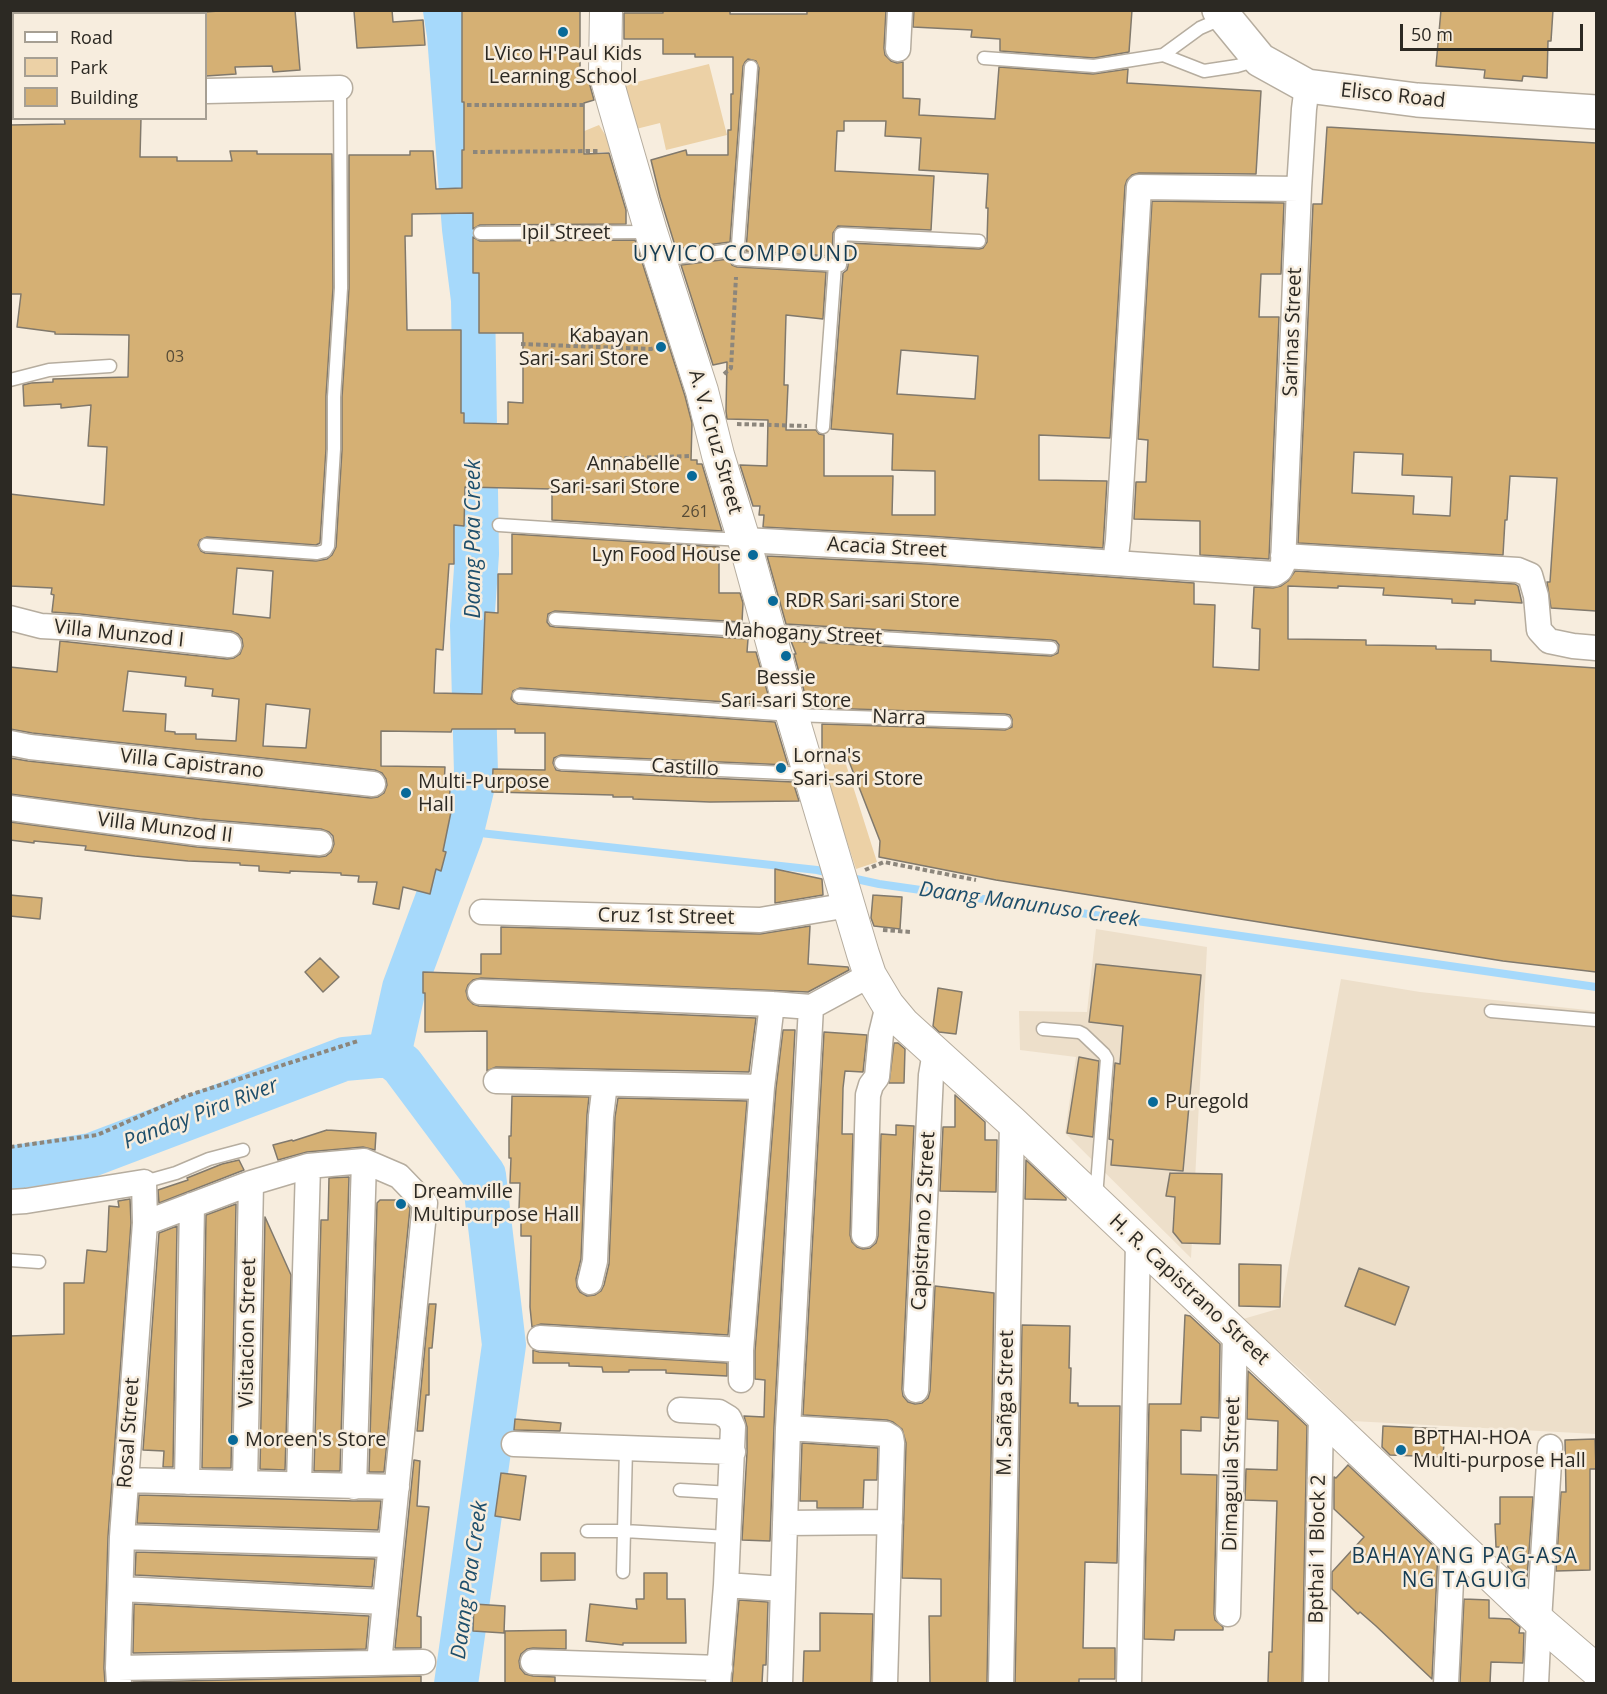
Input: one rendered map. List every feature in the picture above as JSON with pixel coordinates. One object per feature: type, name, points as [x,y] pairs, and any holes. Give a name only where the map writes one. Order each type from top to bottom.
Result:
[{"type":"main road","name":"Elisco Road","points":[[1222,14],[1260,60],[1307,86],[1417,100],[1596,112]]},
{"type":"street","name":"A. V. Cruz Street","points":[[606,10],[605,73],[655,246],[702,391],[709,423],[792,715],[842,882]]},
{"type":"street","points":[[898,49],[900,10]]},
{"type":"street","name":"Sarinas Street","points":[[1279,565],[1299,189],[1307,86]]},
{"type":"street","points":[[207,91],[340,88]]},
{"type":"street","points":[[1114,563],[1118,540],[1139,187],[1299,189]]},
{"type":"street","name":"Acacia Street","points":[[744,540],[1114,563],[1518,570],[1530,575],[1536,596],[1539,630],[1549,641],[1596,648]]},
{"type":"street","name":"Villa Munzod I","points":[[10,618],[41,626],[229,645]]},
{"type":"street","name":"Villa Capistrano","points":[[10,743],[373,784]]},
{"type":"street","name":"Villa Munzod II","points":[[10,808],[198,833],[320,843]]},
{"type":"street","name":"Cruz 1st Street","points":[[482,912],[760,920],[842,882]]},
{"type":"street","name":"H. R. Capistrano Street","points":[[842,882],[870,975],[888,1005],[903,1023],[1012,1122],[1539,1621],[1596,1670]]},
{"type":"street","points":[[480,992],[811,1007],[870,975]]},
{"type":"street","points":[[741,1380],[741,1350],[771,1004]]},
{"type":"street","points":[[864,1234],[868,1095],[877,1077],[881,1034],[888,1005]]},
{"type":"street","points":[[780,1683],[788,1428],[811,1007]]},
{"type":"street","name":"Capistrano 2 Street","points":[[916,1390],[931,1075],[935,1052]]},
{"type":"street","points":[[496,1081],[762,1087]]},
{"type":"street","points":[[590,1282],[595,1261],[601,1116],[605,1084]]},
{"type":"street","name":"M. Sañga Street","points":[[1001,1683],[1012,1122]]},
{"type":"street","points":[[354,1487],[364,1161]]},
{"type":"street","points":[[145,1223],[251,1183],[308,1166],[364,1161],[399,1176],[425,1203],[379,1663]]},
{"type":"street","points":[[299,1484],[308,1166]]},
{"type":"street","points":[[10,1202],[144,1182]]},
{"type":"street","name":"Rosal Street","points":[[119,1676],[122,1537],[145,1223],[144,1182]]},
{"type":"street","name":"Visitacion Street","points":[[245,1483],[251,1183]]},
{"type":"street","points":[[187,1482],[192,1205]]},
{"type":"street","points":[[1129,1683],[1138,1242]]},
{"type":"street","name":"Dimaguila Street","points":[[1228,1614],[1235,1334]]},
{"type":"street","points":[[540,1338],[741,1350]]},
{"type":"street","points":[[533,1662],[719,1676],[729,1537],[732,1427],[729,1418],[719,1412],[680,1410]]},
{"type":"street","name":"Bpthai 1 Block 2","points":[[1316,1683],[1321,1415]]},
{"type":"street","points":[[788,1428],[886,1434],[891,1437],[885,1683]]},
{"type":"street","points":[[514,1444],[732,1452]]},
{"type":"street","points":[[1536,1683],[1550,1447]]},
{"type":"street","points":[[125,1480],[397,1487]]},
{"type":"street","points":[[785,1523],[890,1522]]},
{"type":"street","points":[[122,1537],[390,1545]]},
{"type":"street","points":[[1446,1683],[1453,1540]]},
{"type":"street","points":[[726,1585],[783,1589]]},
{"type":"street","points":[[120,1589],[384,1602]]},
{"type":"street","points":[[119,1676],[423,1662]]},
{"type":"lane","points":[[984,58],[1094,66],[1163,55],[1222,14]]},
{"type":"lane","points":[[1163,55],[1204,71],[1260,60]]},
{"type":"lane","points":[[737,254],[752,67]]},
{"type":"lane","points":[[206,545],[317,553],[325,551],[328,546],[341,288],[340,88]]},
{"type":"lane","name":"Ipil Street","points":[[480,233],[655,246],[834,265]]},
{"type":"lane","points":[[824,427],[834,265],[840,265],[841,234],[979,241]]},
{"type":"lane","points":[[10,380],[49,370],[110,366]]},
{"type":"lane","name":"Acacia Street","points":[[499,525],[744,540]]},
{"type":"lane","name":"Mahogany Street","points":[[555,619],[1051,648]]},
{"type":"lane","name":"Narra","points":[[519,696],[792,715],[1005,722]]},
{"type":"lane","name":"Castillo","points":[[561,763],[810,774]]},
{"type":"lane","points":[[1491,1011],[1596,1020]]},
{"type":"lane","points":[[1043,1029],[1079,1032],[1107,1059],[1095,1201]]},
{"type":"lane","points":[[144,1182],[176,1173],[209,1159],[243,1150]]},
{"type":"lane","points":[[10,1260],[39,1262]]},
{"type":"lane","points":[[623,1572],[626,1448]]},
{"type":"lane","points":[[680,1490],[730,1493]]},
{"type":"lane","points":[[587,1530],[624,1530],[729,1537]]},
{"type":"path","points":[[467,105],[614,105]]},
{"type":"path","points":[[473,152],[627,151]]},
{"type":"path","points":[[722,375],[731,368],[737,254]]},
{"type":"path","points":[[521,344],[651,349],[684,339]]},
{"type":"path","points":[[709,423],[824,427]]},
{"type":"path","points":[[602,459],[718,455]]},
{"type":"path","points":[[842,882],[856,873],[884,862],[976,880]]},
{"type":"path","points":[[10,1147],[97,1136],[186,1096],[358,1041]]},
{"type":"shaded area","points":[[1096,929],[1207,947],[1191,1258],[1065,1133],[1076,1057],[1020,1050],[1019,1011],[1087,1012]]},
{"type":"shaded area","points":[[1341,979],[1420,992],[1596,1011],[1596,1434],[1352,1421],[1304,1373],[1243,1319],[1281,1308]]},
{"type":"green space","points":[[709,64],[727,135],[666,150],[660,123],[632,130],[621,86]]},
{"type":"green space","points":[[599,125],[616,152],[585,152],[582,132]]},
{"type":"green space","points":[[844,758],[877,862],[856,869],[822,765]]},
{"type":"building","points":[[295,10],[300,70],[273,72],[272,66],[235,67],[236,74],[207,76],[206,12]]},
{"type":"building","points":[[392,10],[393,22],[423,20],[425,45],[357,48],[354,11]]},
{"type":"building","points":[[462,10],[580,10],[580,83],[589,82],[594,100],[584,103],[584,154],[609,153],[626,210],[626,224],[480,225],[473,229],[473,213],[412,214],[412,236],[405,236],[407,330],[461,330],[461,413],[464,413],[464,423],[508,424],[508,402],[523,403],[523,333],[479,333],[479,273],[473,273],[473,237],[480,241],[635,240],[692,423],[691,460],[697,460],[697,464],[702,464],[722,531],[552,520],[552,489],[465,487],[464,526],[454,525],[454,564],[449,564],[443,650],[436,649],[434,693],[482,694],[485,612],[498,613],[498,574],[512,574],[512,534],[719,547],[719,593],[740,593],[743,603],[742,622],[555,611],[548,614],[547,622],[550,626],[555,627],[748,639],[747,652],[756,652],[771,705],[520,688],[513,691],[511,699],[518,704],[775,722],[788,765],[561,755],[554,758],[553,763],[556,770],[561,771],[793,782],[799,801],[710,802],[633,799],[633,797],[613,797],[613,795],[492,792],[493,769],[545,770],[545,733],[515,733],[515,729],[452,729],[451,732],[381,731],[381,766],[445,767],[444,786],[450,787],[449,812],[451,812],[441,871],[436,869],[430,894],[403,887],[399,909],[373,904],[377,882],[358,882],[359,876],[341,875],[341,873],[259,871],[259,866],[240,865],[240,863],[135,856],[85,850],[86,846],[10,840],[10,822],[197,847],[319,857],[331,852],[334,844],[333,836],[321,829],[200,819],[10,794],[10,758],[371,798],[384,793],[387,785],[382,773],[375,770],[10,729],[10,667],[57,672],[60,641],[227,659],[240,654],[243,646],[238,634],[231,631],[52,612],[54,595],[51,594],[52,588],[10,586],[10,494],[104,505],[107,447],[88,446],[91,405],[61,408],[61,404],[24,406],[23,385],[53,382],[53,379],[128,377],[129,335],[55,334],[55,332],[17,327],[21,294],[10,294],[10,125],[65,124],[64,120],[141,120],[140,157],[177,157],[177,161],[232,161],[230,151],[257,151],[257,154],[332,154],[333,288],[320,543],[316,545],[207,537],[200,540],[198,545],[205,553],[316,561],[327,559],[336,547],[349,288],[349,155],[410,155],[410,151],[433,151],[436,189],[462,188],[464,102],[462,102]],"holes":[[[237,568],[273,571],[270,618],[233,614]],[[128,671],[186,677],[185,686],[213,689],[212,696],[239,699],[236,741],[196,739],[196,734],[175,734],[175,732],[165,731],[166,714],[123,711]],[[266,704],[310,709],[306,748],[263,746]]]},
{"type":"building","points":[[663,10],[730,10],[730,14],[807,14],[807,10],[886,10],[885,55],[891,61],[903,62],[903,98],[920,99],[919,115],[995,119],[999,67],[1093,74],[1128,69],[1127,83],[1261,91],[1256,174],[1139,173],[1127,180],[1110,438],[1039,435],[1039,480],[1107,481],[1103,548],[763,527],[764,515],[759,515],[760,506],[753,506],[740,465],[767,466],[768,420],[727,419],[727,362],[713,365],[681,265],[729,259],[732,265],[737,267],[826,272],[823,319],[786,315],[784,385],[788,385],[786,430],[816,430],[819,434],[824,435],[824,476],[893,476],[892,515],[935,515],[935,471],[892,470],[893,434],[831,429],[843,273],[848,266],[849,243],[983,248],[987,242],[988,174],[919,170],[921,138],[885,136],[886,121],[844,121],[844,131],[837,131],[835,171],[934,176],[931,230],[838,226],[833,233],[832,256],[746,251],[759,68],[756,61],[748,59],[743,66],[730,242],[676,249],[651,160],[686,150],[687,155],[728,155],[728,130],[731,130],[731,94],[733,94],[733,57],[663,54],[663,39],[624,39],[624,13],[663,13]],"holes":[[[901,350],[978,356],[975,399],[897,394]]]},
{"type":"building","points":[[914,10],[1132,10],[1129,52],[1094,58],[1000,51],[1000,39],[971,37],[972,30],[913,27]]},
{"type":"building","points":[[1441,10],[1553,10],[1551,41],[1548,41],[1547,78],[1523,76],[1522,81],[1484,78],[1485,70],[1436,66]]},
{"type":"building","points":[[1327,127],[1596,143],[1596,611],[1551,608],[1547,582],[1550,582],[1557,478],[1510,476],[1503,555],[1298,543],[1313,204],[1322,204]],"holes":[[[1354,452],[1403,454],[1402,475],[1452,477],[1450,516],[1413,514],[1414,496],[1352,493]]]},
{"type":"building","points":[[1152,201],[1284,203],[1281,274],[1261,274],[1259,317],[1279,317],[1269,559],[1200,555],[1200,521],[1134,519],[1136,482],[1146,482],[1148,440],[1138,439]]},
{"type":"building","points":[[767,556],[926,564],[1194,583],[1194,604],[1215,605],[1213,667],[1259,670],[1260,629],[1252,628],[1254,587],[1281,586],[1295,571],[1515,584],[1518,586],[1522,603],[1475,600],[1475,604],[1452,603],[1452,599],[1383,595],[1384,588],[1288,586],[1288,639],[1366,640],[1366,645],[1491,650],[1491,661],[1596,668],[1596,972],[1503,961],[996,880],[879,857],[880,841],[845,751],[822,751],[822,724],[1005,730],[1012,727],[1012,719],[1010,715],[1005,714],[822,708],[822,703],[807,702],[791,641],[1051,656],[1058,653],[1059,645],[1056,641],[1051,640],[786,624]]},
{"type":"building","points":[[775,869],[822,879],[823,895],[775,903]]},
{"type":"building","points":[[10,895],[42,898],[40,919],[10,916]]},
{"type":"building","points":[[873,895],[902,897],[900,929],[874,926],[871,918]]},
{"type":"building","points":[[810,926],[808,964],[848,967],[849,970],[808,992],[481,978],[473,980],[466,991],[468,999],[479,1006],[756,1018],[749,1072],[496,1067],[487,1071],[487,1031],[425,1032],[423,972],[481,974],[481,954],[501,954],[501,927],[760,934]]},
{"type":"building","points":[[320,958],[339,977],[323,992],[305,972]]},
{"type":"building","points":[[1096,964],[1201,975],[1183,1171],[1111,1165],[1113,1140],[1109,1139],[1115,1063],[1120,1064],[1123,1026],[1089,1022]]},
{"type":"building","points":[[938,988],[962,992],[956,1034],[939,1032],[933,1026]]},
{"type":"building","points":[[783,1030],[795,1030],[770,1541],[742,1540],[747,1452],[747,1427],[744,1416],[764,1417],[765,1380],[755,1379],[755,1351],[776,1088]]},
{"type":"building","points":[[824,1032],[867,1035],[863,1072],[845,1071],[843,1088],[842,1134],[853,1134],[850,1235],[857,1247],[870,1248],[876,1243],[878,1236],[881,1134],[896,1135],[896,1125],[914,1126],[902,1389],[903,1396],[908,1402],[922,1403],[928,1398],[930,1391],[935,1286],[994,1293],[987,1683],[930,1683],[929,1616],[941,1616],[941,1579],[902,1578],[906,1443],[902,1429],[887,1420],[803,1415]]},
{"type":"building","points":[[894,1043],[898,1043],[905,1049],[904,1083],[889,1083]]},
{"type":"building","points":[[1079,1057],[1099,1061],[1093,1137],[1067,1133]]},
{"type":"building","points":[[955,1095],[985,1122],[985,1140],[997,1140],[996,1192],[940,1191],[943,1127],[955,1127]]},
{"type":"building","points":[[512,1096],[589,1097],[581,1259],[576,1279],[580,1292],[587,1296],[601,1291],[609,1264],[615,1117],[618,1098],[747,1101],[728,1335],[541,1324],[532,1327],[531,1236],[521,1236],[520,1183],[510,1183],[509,1136],[511,1136]]},
{"type":"building","points":[[327,1130],[376,1133],[375,1150],[363,1147],[307,1152],[278,1160],[273,1145]]},
{"type":"building","points":[[239,1160],[244,1170],[159,1203],[158,1190],[188,1180],[187,1178],[222,1164]]},
{"type":"building","points":[[1026,1160],[1066,1198],[1066,1200],[1025,1199]]},
{"type":"building","points":[[1170,1173],[1222,1174],[1220,1244],[1182,1243],[1173,1232],[1175,1197],[1166,1196]]},
{"type":"building","points":[[349,1177],[340,1471],[314,1471],[321,1220],[328,1220],[329,1178]]},
{"type":"building","points":[[130,1199],[131,1223],[108,1537],[105,1683],[10,1683],[10,1336],[64,1334],[64,1283],[84,1283],[87,1250],[106,1252],[107,1250],[109,1206],[119,1207],[118,1201]]},
{"type":"building","points":[[380,1200],[403,1200],[410,1208],[384,1472],[369,1472],[377,1203]]},
{"type":"building","points":[[236,1204],[231,1468],[202,1468],[206,1215]]},
{"type":"building","points":[[265,1217],[291,1275],[285,1470],[260,1469]]},
{"type":"building","points":[[177,1226],[173,1467],[163,1467],[164,1451],[143,1450],[159,1233]]},
{"type":"building","points":[[1239,1264],[1281,1265],[1280,1307],[1239,1306]]},
{"type":"building","points":[[1359,1268],[1409,1287],[1395,1325],[1345,1306]]},
{"type":"building","points":[[429,1304],[436,1304],[432,1348],[429,1348],[429,1395],[426,1395],[423,1431],[417,1431]]},
{"type":"building","points":[[1185,1315],[1190,1316],[1220,1344],[1219,1418],[1201,1417],[1201,1431],[1181,1430],[1181,1474],[1217,1475],[1214,1614],[1215,1620],[1223,1627],[1223,1630],[1175,1630],[1174,1640],[1144,1639],[1149,1404],[1181,1404]]},
{"type":"building","points":[[1022,1325],[1070,1326],[1070,1403],[1078,1403],[1078,1406],[1120,1406],[1117,1563],[1085,1562],[1083,1648],[1115,1648],[1115,1679],[1079,1679],[1079,1683],[1015,1683]]},
{"type":"building","points":[[533,1350],[727,1363],[727,1376],[666,1373],[666,1370],[603,1372],[602,1367],[569,1366],[569,1363],[533,1363]]},
{"type":"building","points":[[1248,1371],[1307,1426],[1302,1683],[1268,1683],[1269,1652],[1272,1652],[1277,1501],[1245,1500],[1246,1469],[1277,1470],[1278,1421],[1247,1419]]},
{"type":"building","points":[[515,1419],[561,1423],[560,1431],[514,1430]]},
{"type":"building","points":[[1383,1426],[1445,1429],[1443,1457],[1390,1455],[1382,1447]]},
{"type":"building","points":[[1595,1439],[1596,1469],[1590,1469],[1590,1570],[1556,1571],[1561,1492],[1566,1492],[1565,1440]]},
{"type":"building","points":[[802,1443],[878,1448],[877,1480],[864,1480],[863,1508],[817,1508],[817,1501],[800,1501]]},
{"type":"building","points":[[414,1460],[420,1461],[417,1506],[429,1507],[417,1616],[421,1617],[421,1648],[395,1648]]},
{"type":"building","points":[[1348,1465],[1438,1550],[1432,1679],[1376,1626],[1360,1612],[1358,1614],[1332,1589],[1332,1572],[1364,1537],[1334,1509],[1334,1477],[1336,1478]]},
{"type":"building","points":[[501,1473],[526,1476],[520,1520],[495,1516]]},
{"type":"building","points":[[139,1495],[381,1501],[378,1530],[137,1523]]},
{"type":"building","points":[[1500,1497],[1533,1497],[1527,1578],[1520,1579],[1508,1567],[1507,1547],[1496,1547],[1495,1524],[1500,1524]]},
{"type":"building","points":[[136,1552],[375,1559],[372,1587],[135,1575]]},
{"type":"building","points":[[541,1553],[575,1553],[575,1580],[541,1581]]},
{"type":"building","points":[[644,1573],[667,1573],[667,1599],[685,1599],[686,1643],[623,1643],[623,1645],[586,1641],[590,1604],[637,1609],[636,1599],[644,1599]]},
{"type":"building","points":[[1464,1599],[1489,1600],[1489,1618],[1510,1619],[1520,1627],[1519,1633],[1524,1633],[1523,1663],[1491,1662],[1490,1683],[1460,1683]]},
{"type":"building","points":[[739,1600],[768,1602],[766,1665],[763,1665],[762,1683],[732,1683]]},
{"type":"building","points":[[134,1604],[369,1616],[366,1649],[133,1653]]},
{"type":"building","points":[[474,1604],[505,1606],[504,1633],[473,1631]]},
{"type":"building","points":[[820,1613],[873,1614],[871,1683],[803,1683],[804,1651],[820,1651]]},
{"type":"building","points":[[566,1630],[566,1649],[527,1649],[521,1654],[519,1661],[520,1668],[525,1674],[555,1677],[555,1683],[505,1683],[505,1631]]},
{"type":"building","points":[[421,1676],[421,1683],[133,1683],[133,1682]]},
{"type":"waterway","name":"Daang Paa Creek","points":[[389,1055],[404,988],[461,835],[476,773],[472,626],[477,554],[473,300],[464,229],[449,35],[445,10]]},
{"type":"waterway","name":"Daang Manunuso Creek","points":[[461,835],[471,832],[830,873]]},
{"type":"waterway","name":"Daang Manunuso Creek","points":[[847,877],[879,884],[1596,987]]},
{"type":"waterway","points":[[389,1055],[402,1065],[484,1175],[504,1345],[456,1684]]},
{"type":"waterway","name":"Panday Pira River","points":[[10,1168],[91,1155],[344,1059],[389,1055]]},
{"type":"place","name":"LVico H'Paul Kids Learning School","points":[[563,32]]},
{"type":"place","name":"Kabayan Sari-sari Store","points":[[661,347]]},
{"type":"place","name":"Annabelle Sari-sari Store","points":[[692,476]]},
{"type":"place","name":"Lyn Food House","points":[[753,555]]},
{"type":"place","name":"RDR Sari-sari Store","points":[[773,601]]},
{"type":"place","name":"Bessie Sari-sari Store","points":[[786,656]]},
{"type":"place","name":"Lorna's Sari-sari Store","points":[[781,768]]},
{"type":"place","name":"Multi-Purpose Hall","points":[[406,793]]},
{"type":"place","name":"Puregold","points":[[1153,1102]]},
{"type":"place","name":"Dreamville Multipurpose Hall","points":[[401,1204]]},
{"type":"place","name":"Moreen's Store","points":[[233,1440]]},
{"type":"place","name":"BPTHAI-HOA Multi-purpose Hall","points":[[1401,1450]]},
{"type":"district","name":"UYVICO COMPOUND","points":[[746,255]]},
{"type":"district","name":"BAHAYANG PAG-ASA NG TAGUIG","points":[[1465,1569]]}]
